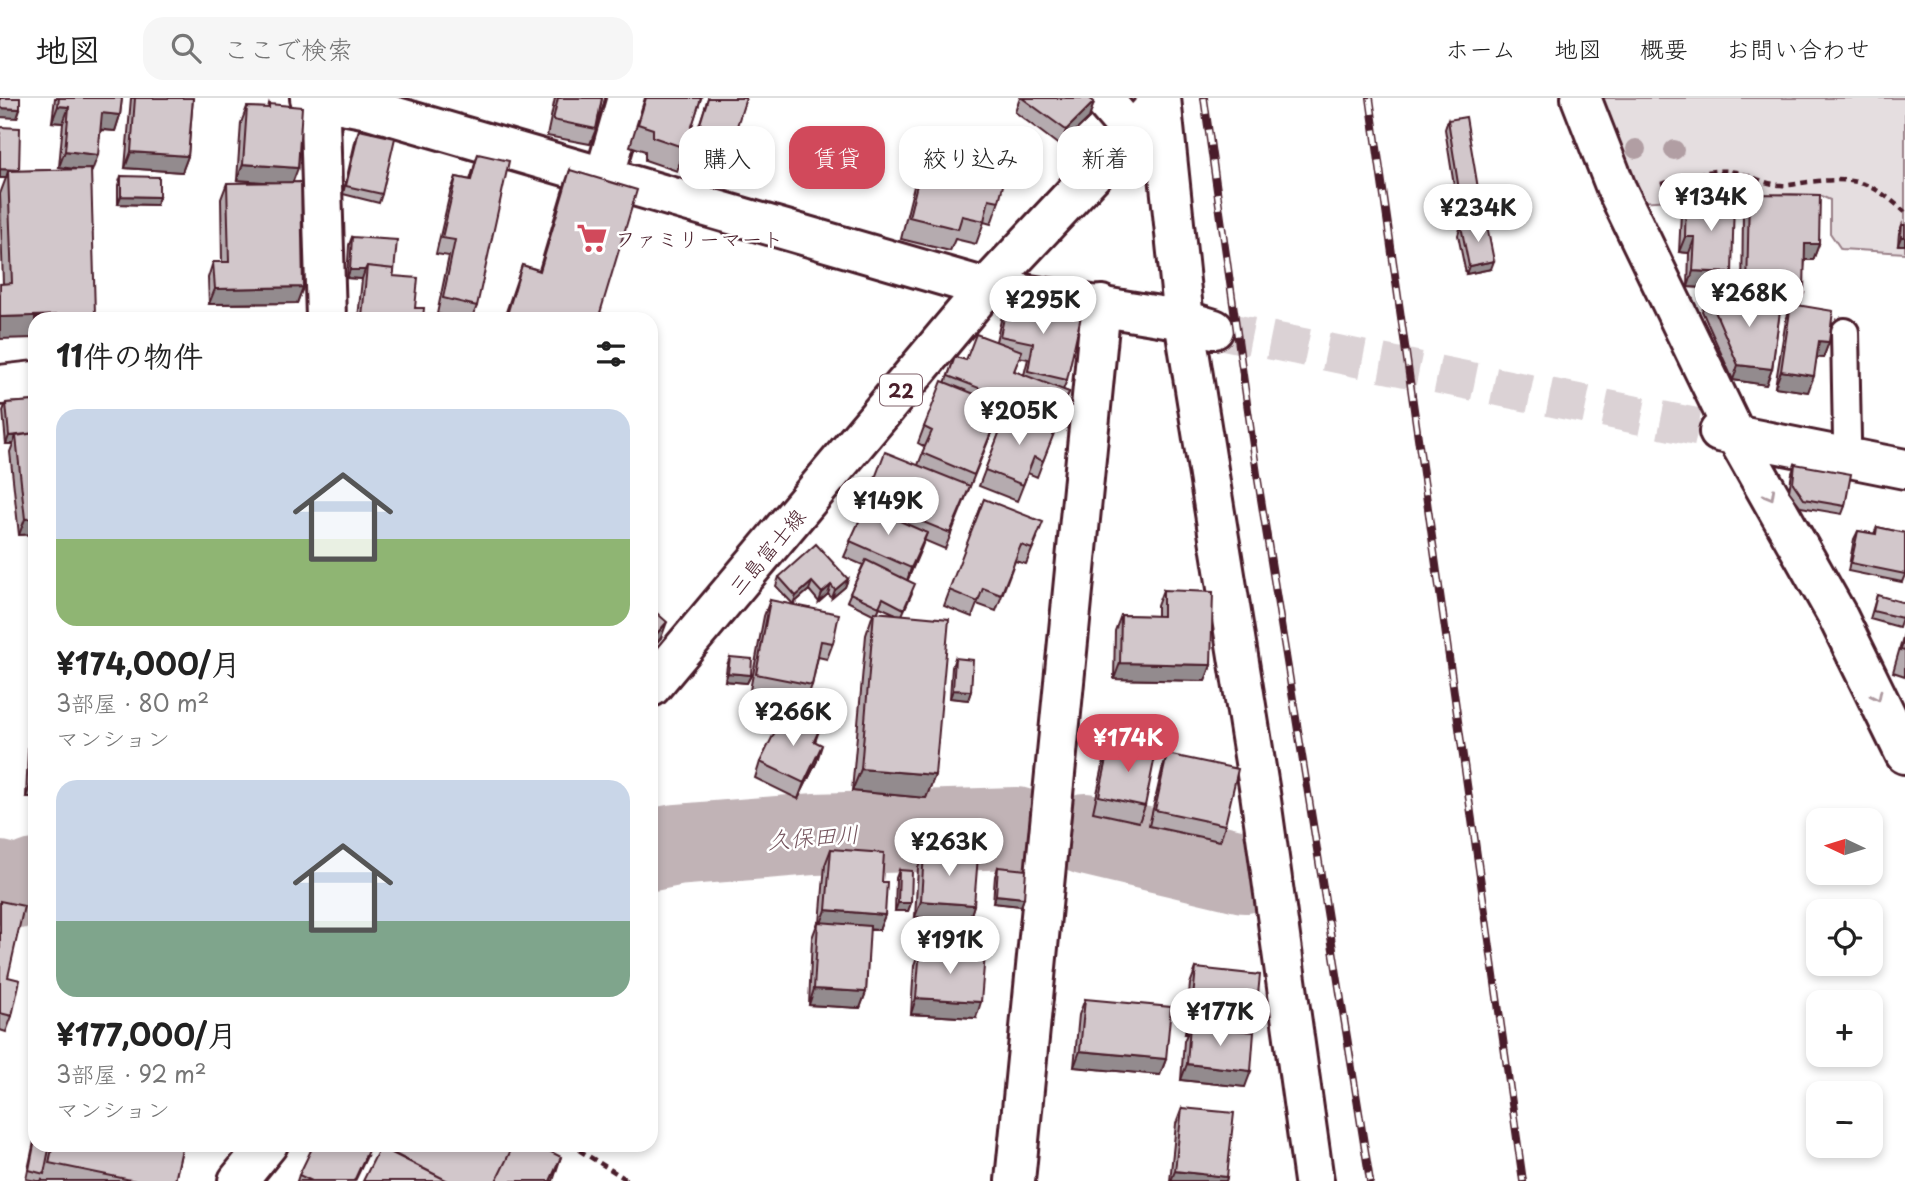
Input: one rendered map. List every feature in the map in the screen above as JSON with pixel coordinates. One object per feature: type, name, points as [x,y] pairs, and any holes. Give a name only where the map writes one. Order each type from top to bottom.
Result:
[{"type":"street","points":[[604,178],[627,98]]},
{"type":"street","points":[[1102,98],[1126,126]]},
{"type":"street","points":[[1581,98],[1620,197],[1721,432],[1836,613],[1905,754]]},
{"type":"street","points":[[326,312],[320,119],[316,99],[369,109],[986,288],[1101,305],[1199,324]]},
{"type":"street","points":[[1161,100],[1199,324],[1314,1181]]},
{"type":"street","name":"三島富士線","points":[[1138,126],[1161,100]]},
{"type":"street","name":"三島富士線","points":[[658,679],[986,288],[1079,189]]},
{"type":"street","points":[[1015,1181],[1101,305]]},
{"type":"street","points":[[0,385],[28,382]]},
{"type":"street","points":[[1721,432],[1905,469]]},
{"type":"street","points":[[238,1181],[262,1152]]},
{"type":"lane","points":[[1845,332],[1845,457]]},
{"type":"path","points":[[1620,197],[1643,188],[1708,172],[1734,172],[1784,186],[1844,180],[1867,183],[1883,192],[1905,212]]},
{"type":"path","points":[[582,1152],[629,1181]]},
{"type":"shaded area","points":[[1600,98],[1905,98],[1905,253],[1841,249],[1830,233],[1830,200],[1819,195],[1636,202]]},
{"type":"building","points":[[0,98],[20,98],[20,109],[0,108]]},
{"type":"building","points":[[59,98],[122,98],[120,115],[102,113],[98,155],[65,151],[69,107],[58,106]]},
{"type":"building","points":[[135,98],[193,98],[188,156],[131,152]]},
{"type":"building","points":[[558,98],[602,98],[596,129],[553,120]]},
{"type":"building","points":[[646,98],[701,98],[692,126],[679,126],[679,146],[653,137],[653,129],[638,124]]},
{"type":"building","points":[[708,98],[746,98],[737,126],[699,126]]},
{"type":"building","points":[[1022,98],[1089,98],[1094,102],[1070,126],[1060,126]]},
{"type":"building","points":[[269,104],[302,107],[298,168],[243,164],[247,107],[269,108]]},
{"type":"building","points":[[1466,117],[1481,206],[1462,209],[1448,120]]},
{"type":"building","points":[[0,127],[20,128],[19,170],[0,169]]},
{"type":"building","points":[[359,130],[395,138],[382,194],[346,186]]},
{"type":"building","points":[[478,154],[509,161],[477,306],[443,298],[455,240],[442,238],[456,177],[471,180]]},
{"type":"building","points":[[91,169],[95,312],[28,312],[28,316],[0,317],[0,284],[12,283],[8,171]]},
{"type":"building","points":[[570,170],[637,190],[600,312],[508,312],[522,265],[540,271]]},
{"type":"building","points":[[121,176],[159,177],[159,197],[121,196]]},
{"type":"building","points":[[301,182],[303,287],[215,289],[213,262],[229,262],[227,183]]},
{"type":"building","points":[[916,189],[1002,189],[999,201],[989,199],[984,221],[962,216],[958,229],[909,217]]},
{"type":"building","points":[[1749,194],[1820,195],[1819,244],[1805,244],[1804,293],[1747,292]]},
{"type":"building","points":[[1686,197],[1734,199],[1732,273],[1693,271],[1695,237],[1685,237]]},
{"type":"building","points":[[1486,221],[1494,261],[1469,266],[1461,226]]},
{"type":"building","points":[[1902,225],[1905,225],[1905,237],[1901,237]]},
{"type":"building","points":[[352,237],[397,240],[394,272],[394,269],[367,266],[365,270],[350,270]]},
{"type":"building","points":[[367,266],[394,269],[393,276],[418,278],[415,308],[424,308],[424,312],[363,312]]},
{"type":"building","points":[[1708,295],[1781,304],[1772,369],[1738,365]]},
{"type":"building","points":[[1008,300],[1081,316],[1067,380],[1028,371],[1033,343],[1000,336]]},
{"type":"building","points":[[1791,304],[1833,311],[1829,342],[1819,341],[1814,376],[1781,371]]},
{"type":"building","points":[[976,334],[1022,351],[1014,371],[1069,392],[1059,419],[948,376],[955,357],[966,360]]},
{"type":"building","points":[[942,381],[1002,405],[974,475],[922,453],[932,431],[924,427]]},
{"type":"building","points":[[28,401],[28,434],[9,436],[6,403]]},
{"type":"building","points":[[1008,410],[1056,428],[1043,461],[1034,457],[1023,485],[985,470]]},
{"type":"building","points":[[28,434],[28,519],[25,519],[16,436]]},
{"type":"building","points":[[885,452],[970,486],[950,533],[867,499]]},
{"type":"building","points":[[1795,464],[1851,474],[1845,506],[1804,499],[1793,483]]},
{"type":"building","points":[[984,499],[1043,522],[1032,549],[1021,545],[1001,595],[983,588],[978,602],[949,590]]},
{"type":"building","points":[[866,506],[927,533],[911,568],[850,541]]},
{"type":"building","points":[[1877,527],[1905,533],[1905,574],[1851,563],[1858,531],[1876,534]]},
{"type":"building","points":[[816,544],[848,579],[835,590],[831,585],[822,593],[812,582],[796,596],[779,577]]},
{"type":"building","points":[[866,560],[915,584],[904,609],[883,598],[879,607],[850,593]]},
{"type":"building","points":[[1163,590],[1213,592],[1211,665],[1120,663],[1121,615],[1163,616]]},
{"type":"building","points":[[1877,595],[1905,603],[1902,618],[1873,611]]},
{"type":"building","points":[[770,600],[839,614],[833,643],[821,641],[812,685],[756,674]]},
{"type":"building","points":[[874,612],[949,619],[935,775],[861,769]]},
{"type":"building","points":[[658,614],[667,622],[658,632]]},
{"type":"building","points":[[730,657],[752,659],[751,675],[728,673]]},
{"type":"building","points":[[955,658],[973,660],[971,691],[953,690]]},
{"type":"building","points":[[785,711],[820,728],[814,741],[822,745],[804,783],[760,762]]},
{"type":"building","points":[[1111,741],[1156,751],[1145,806],[1099,796]]},
{"type":"building","points":[[1167,754],[1238,769],[1225,825],[1155,810]]},
{"type":"building","points":[[831,849],[884,853],[882,882],[887,882],[885,915],[826,910]]},
{"type":"building","points":[[924,852],[978,856],[974,905],[921,901]]},
{"type":"building","points":[[998,867],[1026,870],[1024,898],[996,895]]},
{"type":"building","points":[[899,870],[912,871],[911,903],[898,903]]},
{"type":"building","points":[[0,901],[24,906],[8,977],[20,980],[12,1016],[0,1013]]},
{"type":"building","points":[[818,922],[870,926],[866,992],[814,989]]},
{"type":"building","points":[[920,949],[985,954],[981,1002],[916,998]]},
{"type":"building","points":[[1196,968],[1260,975],[1255,1024],[1191,1018]]},
{"type":"building","points":[[1085,999],[1171,1007],[1166,1059],[1080,1051]]},
{"type":"building","points":[[1190,1025],[1254,1032],[1251,1071],[1187,1064]]},
{"type":"building","points":[[1182,1108],[1234,1113],[1227,1177],[1175,1171]]},
{"type":"building","points":[[33,1152],[48,1152],[44,1174],[29,1170]]},
{"type":"building","points":[[51,1152],[181,1152],[175,1181],[136,1181],[49,1163]]},
{"type":"building","points":[[310,1152],[367,1152],[354,1181],[312,1181],[299,1175]]},
{"type":"building","points":[[378,1152],[390,1152],[448,1181],[363,1181]]},
{"type":"building","points":[[391,1152],[510,1152],[496,1181],[448,1181]]},
{"type":"building","points":[[510,1152],[551,1152],[561,1157],[550,1181],[496,1181]]},
{"type":"waterway","name":"久保田川","points":[[658,849],[814,834],[1017,828]]},
{"type":"waterway","name":"久保田川","points":[[1085,834],[1245,872]]},
{"type":"waterway","name":"久保田川","points":[[0,882],[18,888],[28,883]]},
{"type":"waterway","points":[[18,888],[28,892]]},
{"type":"tunnel","points":[[1214,329],[1706,429]]},
{"type":"railway","points":[[1204,98],[1257,474],[1370,1181]]},
{"type":"railway","points":[[1370,98],[1523,1181]]},
{"type":"place","name":"ファミリーマート","points":[[592,238]]}]
